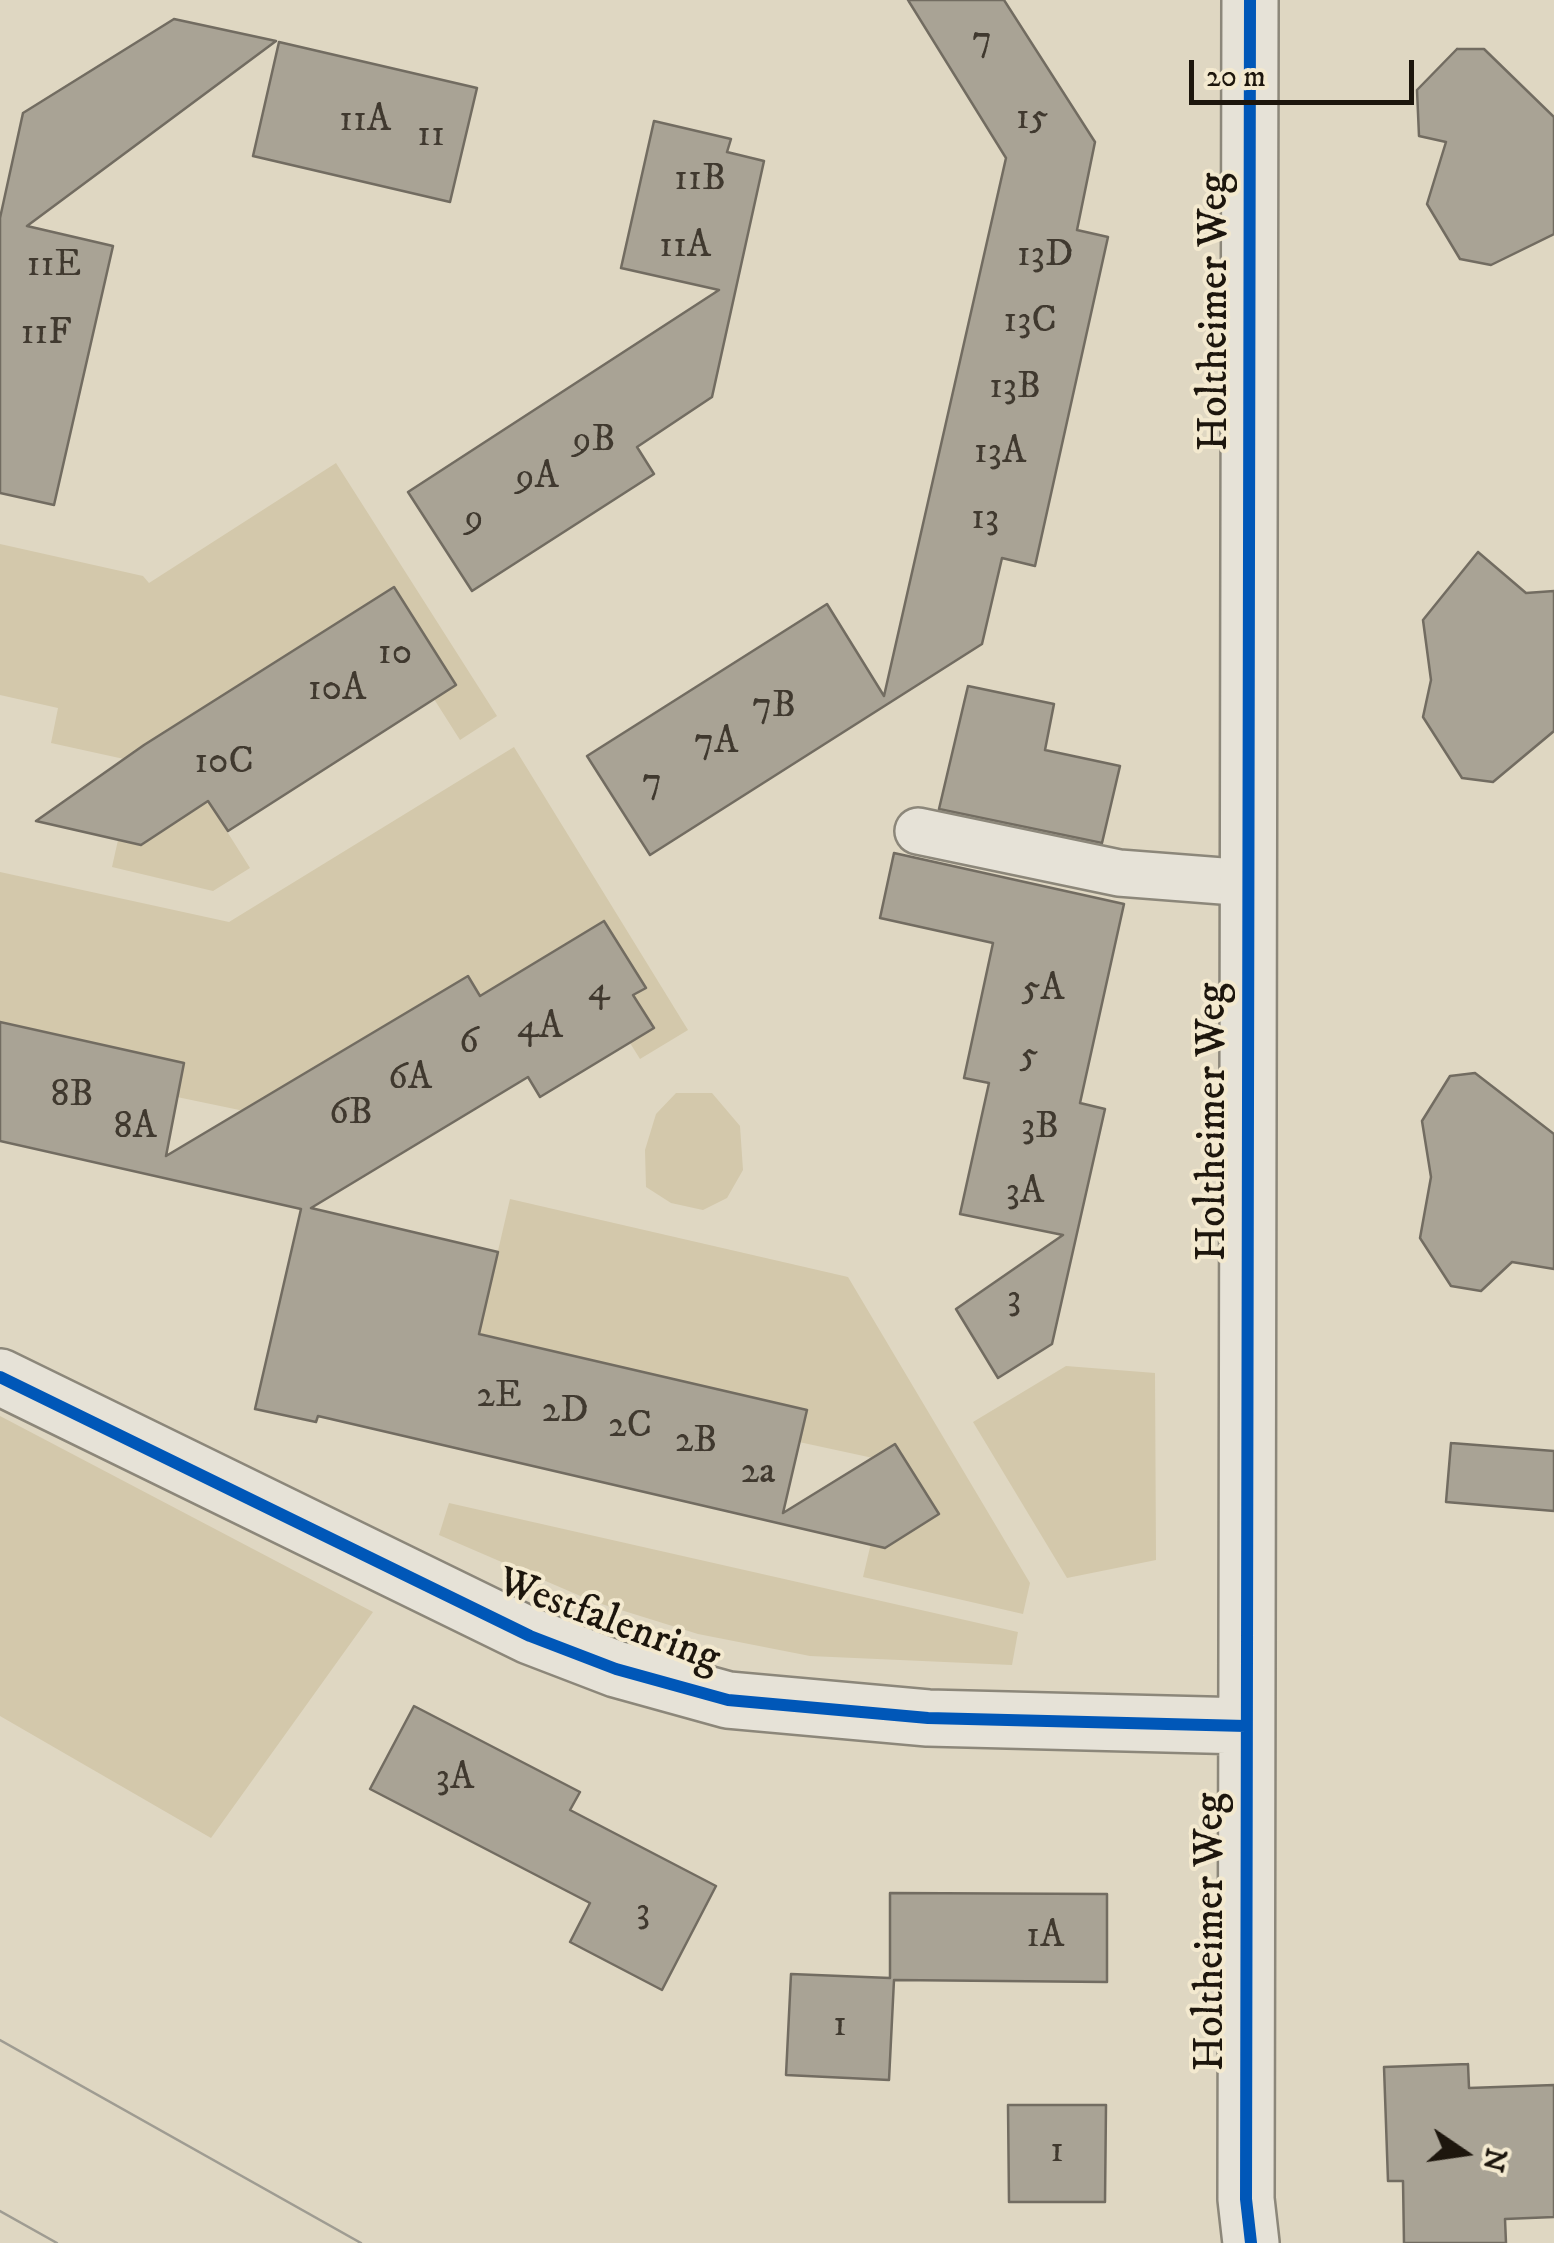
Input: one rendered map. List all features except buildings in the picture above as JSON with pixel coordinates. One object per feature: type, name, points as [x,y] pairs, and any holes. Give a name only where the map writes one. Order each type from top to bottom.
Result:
[{"type":"street","name":"Holtheimer Weg","points":[[1250,0],[1246,2199],[1251,2243]]},
{"type":"street","name":"Westfalenring","points":[[0,1377],[530,1636],[616,1669],[728,1700],[928,1718],[1246,1726]]},
{"type":"lane","points":[[918,832],[1119,873],[1248,883]]},
{"type":"shaded area","points":[[336,463],[497,716],[460,740],[434,699],[455,685],[393,587],[165,733],[250,868],[213,891],[112,867],[118,840],[142,845],[191,812],[124,759],[51,743],[58,708],[0,695],[0,544],[143,576],[149,583]]},
{"type":"shaded area","points":[[514,747],[688,1030],[640,1059],[630,1043],[633,995],[646,988],[603,921],[480,996],[249,1112],[177,1097],[183,1063],[0,1022],[0,872],[229,922]]},
{"type":"shaded area","points":[[676,1093],[712,1093],[740,1126],[743,1170],[727,1198],[703,1210],[671,1203],[646,1187],[645,1150],[656,1114]]},
{"type":"shaded area","points":[[510,1199],[848,1277],[1030,1583],[1023,1614],[863,1577],[871,1543],[885,1548],[939,1514],[895,1445],[873,1458],[799,1442],[806,1410],[479,1333]]},
{"type":"shaded area","points":[[1066,1366],[1155,1373],[1156,1560],[1067,1578],[973,1422]]},
{"type":"shaded area","points":[[0,1416],[373,1612],[211,1838],[0,1716]]},
{"type":"shaded area","points":[[449,1503],[1018,1632],[1012,1665],[810,1656],[698,1634],[592,1601],[439,1535]]},
{"type":"tram line","points":[[0,2040],[361,2243]]},
{"type":"tram line","points":[[0,2211],[57,2243]]},
{"type":"cycle path","points":[[1250,0],[1246,2199],[1251,2243]]},
{"type":"cycle path","points":[[0,1377],[530,1636],[616,1669],[728,1700],[928,1718],[1246,1726]]}]
